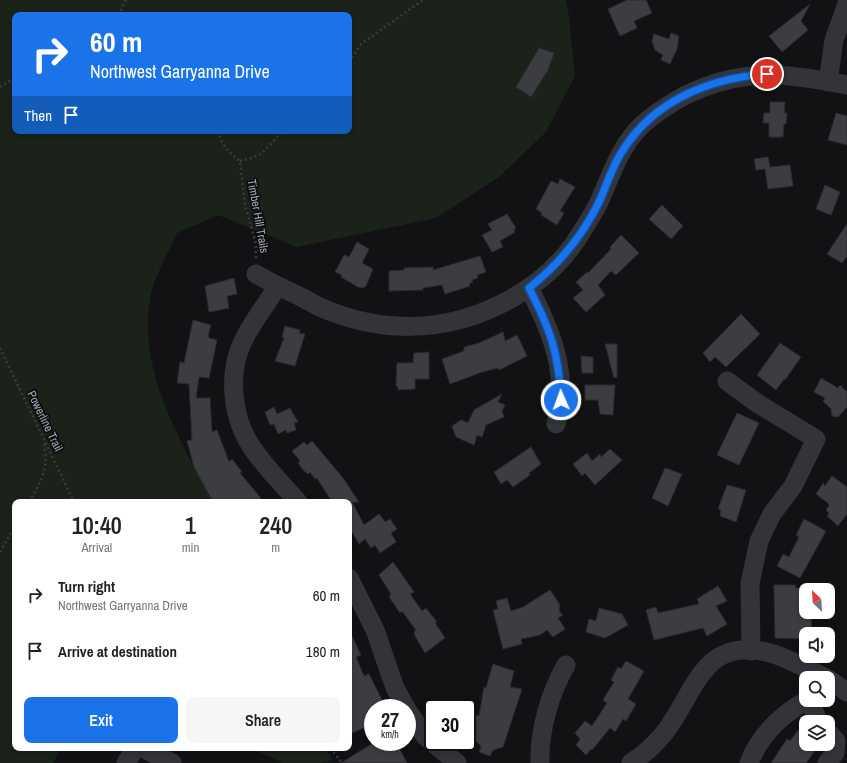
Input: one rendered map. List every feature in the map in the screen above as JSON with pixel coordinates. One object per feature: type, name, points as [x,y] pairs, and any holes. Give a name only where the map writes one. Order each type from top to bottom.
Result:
[{"type":"street","points":[[828,82],[834,40],[847,4]]},
{"type":"street","points":[[256,274],[277,287],[322,308],[364,323],[410,327],[437,325],[466,318],[515,297],[529,288],[554,266],[571,246],[589,220],[623,150],[640,128],[660,110],[701,87],[738,76],[767,74],[787,75],[847,86]]},
{"type":"street","points":[[277,287],[243,341],[237,358],[234,394],[238,415],[252,448],[295,499]]},
{"type":"street","points":[[529,288],[545,318],[558,356],[561,400],[556,424]]},
{"type":"street","points":[[726,381],[757,403],[816,439],[793,486],[772,514],[759,541],[750,583],[751,651]]},
{"type":"street","points":[[352,584],[375,630],[395,688],[401,699]]},
{"type":"street","points":[[631,763],[648,751],[658,740],[672,722],[695,681],[711,662],[734,652],[751,651],[769,653],[781,657],[810,671]]},
{"type":"street","points":[[540,763],[541,737],[548,708],[566,665]]},
{"type":"street","points":[[835,684],[847,692]]},
{"type":"street","points":[[749,763],[753,753],[769,728],[799,705]]},
{"type":"street","points":[[416,723],[425,736],[457,763]]},
{"type":"street","points":[[827,763],[835,753],[835,740]]},
{"type":"street","points":[[126,763],[133,751]]},
{"type":"street","points":[[149,751],[172,763]]},
{"type":"path","points":[[120,12],[126,0]]},
{"type":"path","points":[[352,58],[361,44],[423,0]]},
{"type":"path","points":[[0,87],[12,78]]},
{"type":"path","points":[[219,134],[230,154],[240,161],[253,158],[266,150],[280,134]]},
{"type":"path","name":"Timber Hill Trails","points":[[240,161],[245,205],[256,244],[256,274]]},
{"type":"path","name":"Powerline Trail","points":[[0,348],[73,499]]},
{"type":"path","points":[[31,499],[44,474],[44,448],[41,434]]},
{"type":"path","points":[[0,552],[12,531]]},
{"type":"path","points":[[333,751],[342,763]]},
{"type":"shaded area","points":[[0,0],[566,0],[575,76],[546,132],[499,177],[436,218],[297,247],[218,215],[177,233],[159,272],[151,294],[148,322],[150,349],[155,376],[164,402],[187,454],[212,499],[12,499],[12,751],[59,751],[53,763],[0,763]]},
{"type":"shaded area","points":[[257,751],[327,751],[333,760],[320,763],[283,763]]},
{"type":"building","points":[[627,0],[646,0],[652,13],[634,21],[637,28],[620,36],[608,9]]},
{"type":"building","points":[[810,4],[801,21],[808,30],[782,52],[769,36]]},
{"type":"building","points":[[671,33],[679,36],[677,49],[670,64],[661,60],[663,55],[655,50],[652,41],[654,34],[669,39]]},
{"type":"building","points":[[539,48],[554,53],[548,70],[531,97],[516,87]]},
{"type":"building","points":[[770,102],[785,102],[784,113],[787,113],[783,137],[769,137],[769,123],[763,123],[764,113],[770,113]]},
{"type":"building","points":[[836,113],[847,116],[847,145],[828,140]]},
{"type":"building","points":[[768,157],[770,167],[790,165],[793,186],[768,189],[765,169],[756,170],[754,159]]},
{"type":"building","points":[[560,179],[575,187],[560,211],[564,213],[557,225],[541,215],[542,213],[536,209],[551,181],[558,184]]},
{"type":"building","points":[[825,185],[840,192],[831,215],[816,209]]},
{"type":"building","points":[[662,205],[683,226],[671,239],[649,219]]},
{"type":"building","points":[[507,214],[516,228],[514,229],[515,232],[500,241],[503,247],[492,252],[482,235],[492,230],[488,224]]},
{"type":"building","points":[[847,224],[847,256],[842,263],[827,254]]},
{"type":"building","points":[[621,235],[639,253],[616,275],[611,271],[598,285],[605,295],[586,312],[573,298],[583,290],[576,282],[587,272],[588,273],[611,249],[610,247]]},
{"type":"building","points":[[357,242],[369,249],[362,263],[373,269],[366,286],[363,288],[358,287],[341,277],[342,275],[335,272],[344,255],[349,257]]},
{"type":"building","points":[[480,256],[486,272],[477,275],[478,278],[472,280],[473,282],[469,284],[470,286],[445,294],[442,285],[423,288],[423,290],[389,291],[389,271],[404,270],[404,268],[433,267],[433,270]]},
{"type":"building","points":[[234,278],[237,294],[227,296],[229,308],[209,312],[205,286]]},
{"type":"building","points":[[741,314],[760,334],[726,367],[715,357],[710,362],[703,353]]},
{"type":"building","points":[[193,320],[211,325],[208,335],[209,338],[217,340],[209,378],[199,377],[196,398],[210,398],[212,432],[217,430],[229,462],[232,459],[242,472],[240,473],[262,499],[211,499],[194,467],[187,441],[192,440],[189,384],[177,383],[180,362],[184,363]]},
{"type":"building","points":[[285,326],[300,330],[299,333],[305,334],[295,366],[275,361],[284,338],[282,337]]},
{"type":"building","points":[[503,332],[505,341],[517,335],[527,356],[499,370],[498,368],[482,372],[450,384],[442,359],[464,351],[464,347],[479,343]]},
{"type":"building","points":[[780,343],[801,357],[776,390],[757,375]]},
{"type":"building","points":[[605,344],[617,344],[617,377],[614,378]]},
{"type":"building","points":[[429,352],[429,379],[415,379],[415,389],[398,390],[398,387],[396,386],[397,363],[413,363],[414,353]]},
{"type":"building","points":[[581,356],[593,357],[593,373],[582,373]]},
{"type":"building","points":[[821,378],[838,388],[840,385],[847,392],[847,407],[838,417],[832,416],[831,409],[823,401],[825,398],[814,392]]},
{"type":"building","points":[[585,385],[615,385],[613,415],[600,414],[598,400],[585,400]]},
{"type":"building","points":[[502,394],[498,402],[505,405],[502,411],[504,417],[486,425],[482,437],[477,435],[474,445],[456,437],[452,426],[461,420],[468,423],[474,410]]},
{"type":"building","points":[[274,407],[277,414],[290,408],[298,422],[294,423],[296,430],[287,433],[286,430],[278,434],[274,424],[270,425],[265,412]]},
{"type":"building","points":[[737,413],[759,423],[739,465],[717,455]]},
{"type":"building","points":[[312,441],[343,478],[359,502],[352,502],[352,499],[330,499],[317,478],[315,479],[310,472],[308,474],[304,471],[298,463],[300,461],[292,451],[304,442],[307,445]]},
{"type":"building","points":[[531,447],[541,464],[529,473],[530,475],[513,487],[507,480],[501,484],[494,472]]},
{"type":"building","points":[[610,449],[622,460],[595,485],[585,473],[582,476],[573,464],[587,453],[592,461],[600,454],[601,457]]},
{"type":"building","points":[[665,468],[682,474],[668,506],[652,498]]},
{"type":"building","points":[[832,476],[847,487],[847,514],[838,526],[827,516],[829,513],[826,510],[829,506],[828,503],[816,494],[823,483],[825,486]]},
{"type":"building","points":[[727,485],[746,490],[736,522],[720,516],[721,510],[718,509]]},
{"type":"building","points":[[352,502],[364,525],[379,514],[385,522],[390,519],[397,529],[391,533],[396,542],[380,553],[375,545],[371,548],[365,539],[359,544],[352,532]]},
{"type":"building","points":[[804,519],[826,531],[800,578],[777,566],[783,554],[789,557],[799,537],[796,535]]},
{"type":"building","points":[[393,562],[414,592],[410,594],[422,611],[426,608],[437,622],[435,623],[445,638],[425,653],[415,636],[414,632],[416,630],[402,611],[400,613],[389,597],[391,594],[379,575]]},
{"type":"building","points":[[774,585],[796,585],[795,588],[799,588],[799,619],[811,619],[812,627],[799,627],[799,639],[775,638]]},
{"type":"building","points":[[718,586],[727,601],[716,606],[727,624],[707,636],[703,628],[654,640],[646,610],[656,607],[658,613],[699,604],[697,599]]},
{"type":"building","points":[[550,590],[560,605],[559,611],[563,615],[558,618],[565,629],[553,637],[547,630],[540,635],[521,639],[522,644],[503,649],[493,610],[498,609],[496,601],[507,598],[511,611],[523,607]]},
{"type":"building","points":[[599,608],[622,614],[628,625],[605,638],[586,632],[589,619],[596,621]]},
{"type":"building","points":[[352,636],[361,655],[356,657],[364,676],[369,674],[382,699],[364,699],[364,728],[352,733]]},
{"type":"building","points":[[626,661],[644,671],[628,699],[636,704],[626,721],[623,719],[615,732],[610,728],[586,755],[576,745],[580,739],[575,733],[585,721],[592,726],[607,703],[603,700],[614,682],[611,680],[618,667],[621,669]]},
{"type":"building","points":[[493,664],[514,671],[510,687],[522,689],[503,747],[493,750],[490,756],[479,752],[481,746],[476,741],[476,715],[479,716],[484,687],[486,688]]},
{"type":"building","points":[[798,730],[799,751],[815,751],[806,763],[771,763],[787,739],[790,741]]},
{"type":"building","points":[[364,749],[364,751],[401,751],[407,763],[341,763]]},
{"type":"route","points":[[561,400],[558,356],[545,318],[529,288],[545,275],[571,246],[589,220],[599,201],[609,175],[623,150],[640,128],[660,110],[701,87],[717,81],[738,76],[767,74]]}]
